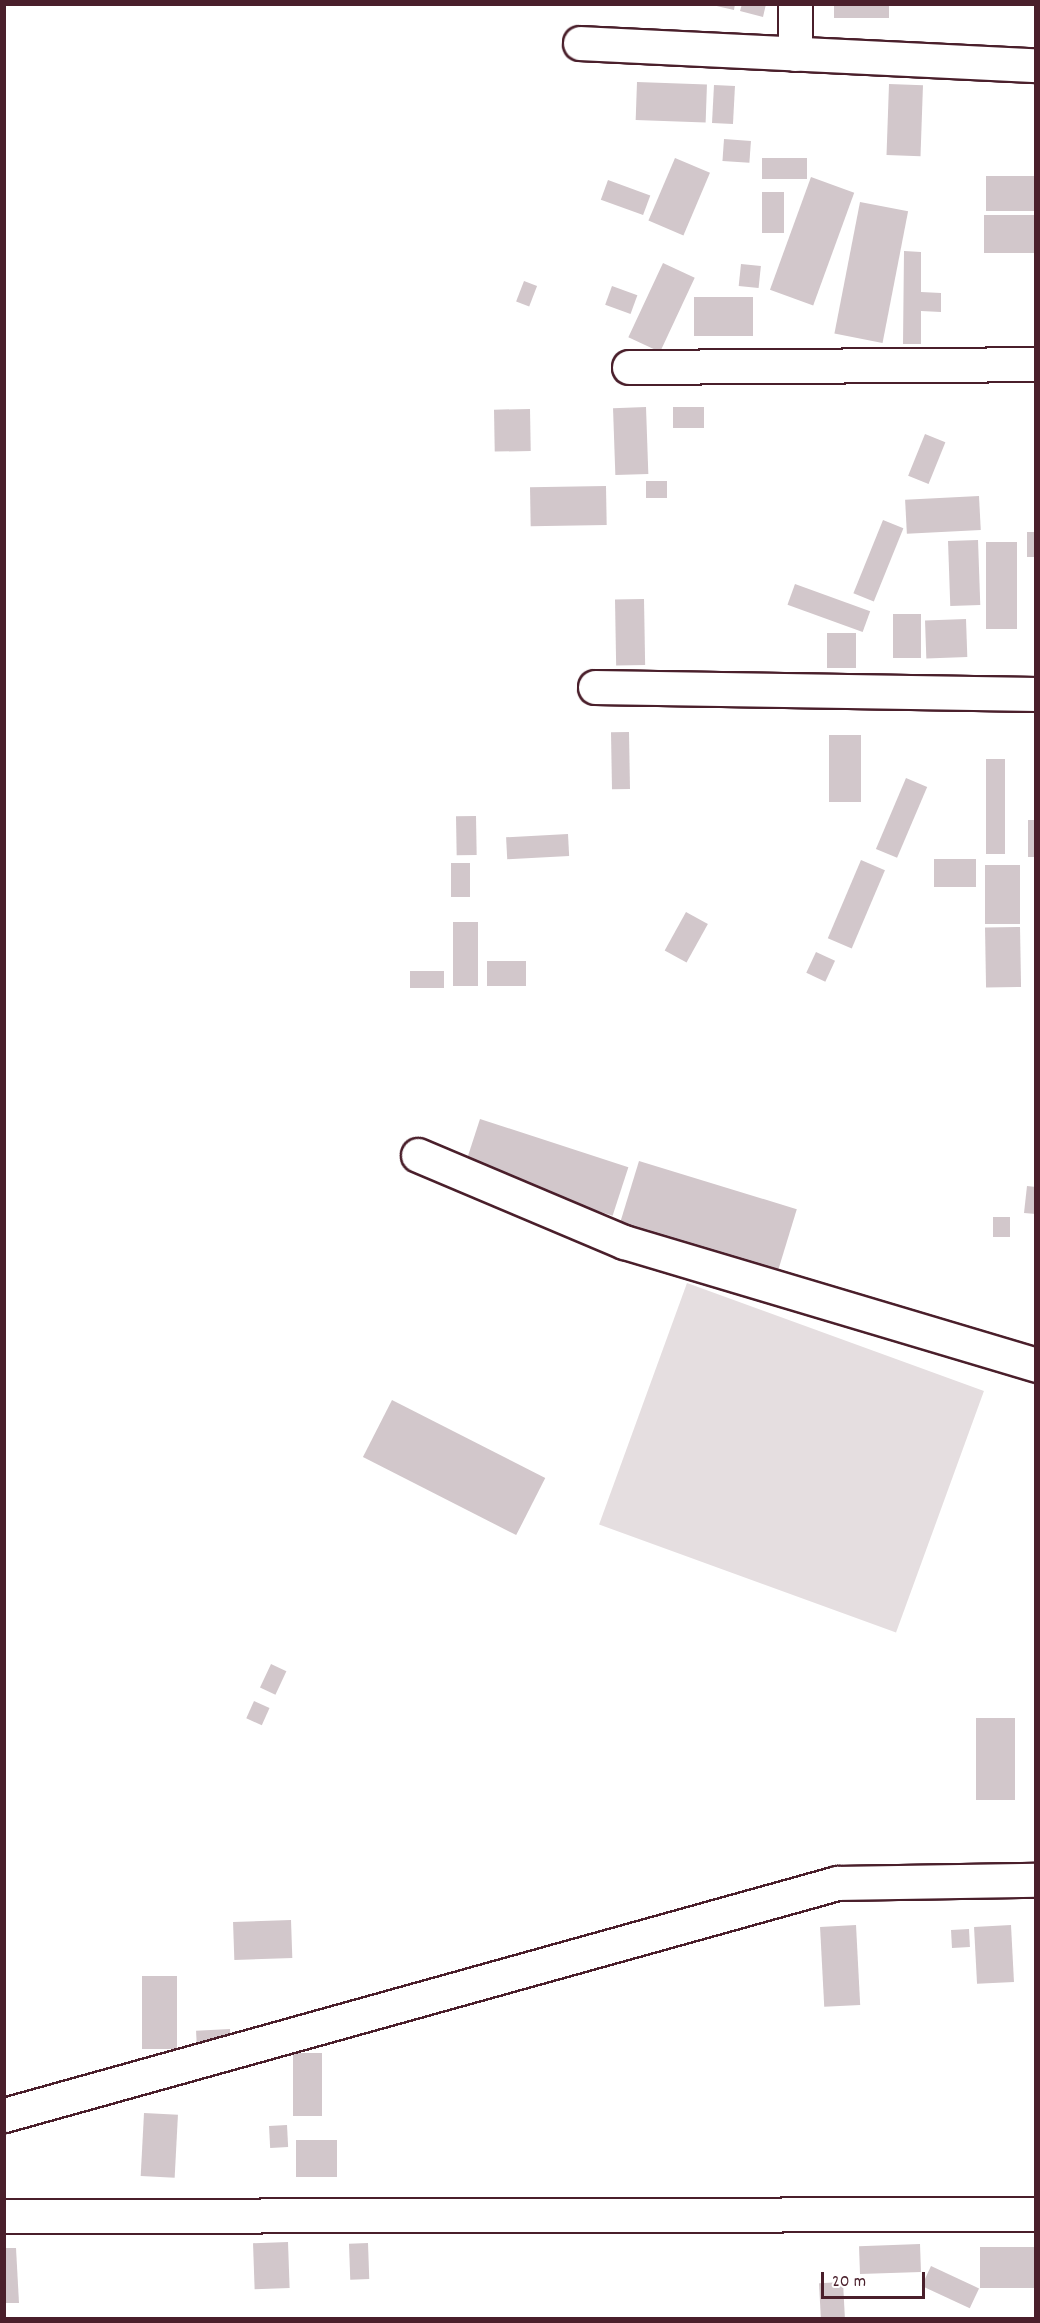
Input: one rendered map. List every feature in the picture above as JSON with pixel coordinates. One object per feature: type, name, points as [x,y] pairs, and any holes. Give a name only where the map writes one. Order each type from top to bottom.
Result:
[{"type":"street","points":[[795,4],[795,54]]},
{"type":"street","points":[[580,43],[1035,65]]},
{"type":"street","points":[[629,367],[1035,364]]},
{"type":"street","points":[[595,687],[1035,694]]},
{"type":"street","points":[[418,1155],[624,1242],[1035,1365]]},
{"type":"street","points":[[4,2115],[837,1883],[1035,1880]]},
{"type":"street","points":[[4,2216],[1035,2214]]},
{"type":"shaded area","points":[[687,1283],[984,1391],[896,1633],[599,1525]]},
{"type":"building","points":[[708,4],[735,4],[734,10]]},
{"type":"building","points":[[742,4],[766,4],[763,17],[740,11]]},
{"type":"building","points":[[834,4],[889,4],[889,18],[834,18]]},
{"type":"building","points":[[637,82],[707,84],[706,122],[636,120]]},
{"type":"building","points":[[889,84],[923,85],[921,156],[887,155]]},
{"type":"building","points":[[714,85],[735,86],[733,124],[712,123]]},
{"type":"building","points":[[724,139],[751,141],[749,163],[722,161]]},
{"type":"building","points":[[675,158],[710,173],[683,235],[648,221]]},
{"type":"building","points":[[762,158],[807,158],[807,179],[762,179]]},
{"type":"building","points":[[986,176],[1036,176],[1036,211],[986,211]]},
{"type":"building","points":[[811,177],[854,193],[813,305],[770,290]]},
{"type":"building","points":[[608,180],[650,195],[643,215],[601,200]]},
{"type":"building","points":[[762,192],[784,192],[784,233],[762,233]]},
{"type":"building","points":[[860,202],[908,211],[883,343],[834,334]]},
{"type":"building","points":[[984,215],[1036,215],[1036,253],[984,253]]},
{"type":"building","points":[[904,251],[921,252],[921,292],[941,293],[941,312],[921,311],[921,344],[903,344]]},
{"type":"building","points":[[663,263],[695,278],[660,352],[628,337]]},
{"type":"building","points":[[741,264],[761,266],[759,288],[739,286]]},
{"type":"building","points":[[524,281],[537,286],[529,307],[516,302]]},
{"type":"building","points":[[612,286],[637,295],[631,314],[605,305]]},
{"type":"building","points":[[694,297],[753,297],[753,336],[694,336]]},
{"type":"building","points":[[646,407],[648,474],[615,475],[613,408]]},
{"type":"building","points":[[673,407],[704,407],[704,428],[673,428]]},
{"type":"building","points":[[530,409],[531,451],[495,452],[494,410]]},
{"type":"building","points":[[925,434],[945,442],[929,484],[908,476]]},
{"type":"building","points":[[646,481],[667,481],[667,498],[646,498]]},
{"type":"building","points":[[606,486],[607,525],[531,526],[530,487]]},
{"type":"building","points":[[979,496],[981,530],[907,534],[905,500]]},
{"type":"building","points":[[883,520],[903,528],[874,601],[853,593]]},
{"type":"building","points":[[1027,532],[1036,532],[1036,557],[1027,557]]},
{"type":"building","points":[[978,540],[980,605],[950,606],[948,541]]},
{"type":"building","points":[[986,542],[1017,542],[1017,629],[986,629]]},
{"type":"building","points":[[795,584],[870,611],[863,632],[787,605]]},
{"type":"building","points":[[644,599],[645,665],[616,665],[615,600]]},
{"type":"building","points":[[893,614],[921,614],[921,658],[893,658]]},
{"type":"building","points":[[966,619],[967,657],[926,658],[925,620]]},
{"type":"building","points":[[827,633],[856,633],[856,668],[827,668]]},
{"type":"building","points":[[611,732],[629,732],[630,789],[612,789]]},
{"type":"building","points":[[829,735],[861,735],[861,802],[829,802]]},
{"type":"building","points":[[986,759],[1005,759],[1005,854],[986,854]]},
{"type":"building","points":[[906,778],[927,787],[897,858],[876,849]]},
{"type":"building","points":[[456,816],[476,816],[477,855],[457,855]]},
{"type":"building","points":[[1028,820],[1036,820],[1036,857],[1028,857]]},
{"type":"building","points":[[568,834],[569,856],[507,859],[506,837]]},
{"type":"building","points":[[934,859],[976,859],[976,887],[934,887]]},
{"type":"building","points":[[861,860],[885,870],[852,948],[828,938]]},
{"type":"building","points":[[451,863],[470,863],[470,897],[451,897]]},
{"type":"building","points":[[985,865],[1020,865],[1020,924],[985,924]]},
{"type":"building","points":[[686,912],[708,924],[687,963],[665,950]]},
{"type":"building","points":[[453,922],[478,922],[478,986],[453,986]]},
{"type":"building","points":[[1020,927],[1021,987],[986,988],[985,928]]},
{"type":"building","points":[[816,952],[835,961],[825,982],[806,973]]},
{"type":"building","points":[[487,961],[526,961],[526,986],[487,986]]},
{"type":"building","points":[[410,971],[444,971],[444,988],[410,988]]},
{"type":"building","points":[[480,1119],[628,1167],[613,1216],[464,1168]]},
{"type":"building","points":[[639,1161],[797,1209],[777,1274],[619,1226]]},
{"type":"building","points":[[1027,1186],[1036,1187],[1036,1214],[1024,1213]]},
{"type":"building","points":[[993,1217],[1010,1217],[1010,1237],[993,1237]]},
{"type":"building","points":[[392,1400],[545,1478],[516,1535],[363,1457]]},
{"type":"building","points":[[271,1664],[286,1671],[275,1695],[260,1688]]},
{"type":"building","points":[[254,1701],[270,1708],[262,1725],[246,1718]]},
{"type":"building","points":[[976,1718],[1015,1718],[1015,1800],[976,1800]]},
{"type":"building","points":[[291,1920],[292,1958],[234,1960],[233,1922]]},
{"type":"building","points":[[856,1925],[860,2005],[824,2007],[820,1927]]},
{"type":"building","points":[[1011,1925],[1014,1982],[977,1984],[974,1927]]},
{"type":"building","points":[[969,1929],[970,1947],[952,1948],[951,1930]]},
{"type":"building","points":[[142,1976],[177,1976],[177,2049],[142,2049]]},
{"type":"building","points":[[230,2029],[231,2049],[197,2051],[196,2031]]},
{"type":"building","points":[[293,2053],[322,2053],[322,2116],[293,2116]]},
{"type":"building","points":[[144,2113],[178,2115],[175,2178],[141,2176]]},
{"type":"building","points":[[287,2125],[288,2147],[270,2148],[269,2126]]},
{"type":"building","points":[[296,2140],[337,2140],[337,2177],[296,2177]]},
{"type":"building","points":[[288,2242],[290,2288],[255,2289],[253,2243]]},
{"type":"building","points":[[368,2243],[369,2279],[350,2280],[349,2244]]},
{"type":"building","points":[[920,2244],[921,2272],[860,2274],[859,2246]]},
{"type":"building","points":[[980,2247],[1036,2247],[1036,2288],[980,2288]]},
{"type":"building","points":[[4,2248],[16,2248],[19,2303],[4,2303]]},
{"type":"building","points":[[931,2266],[979,2288],[970,2308],[922,2286]]},
{"type":"building","points":[[843,2282],[845,2318],[821,2318],[819,2283]]}]
